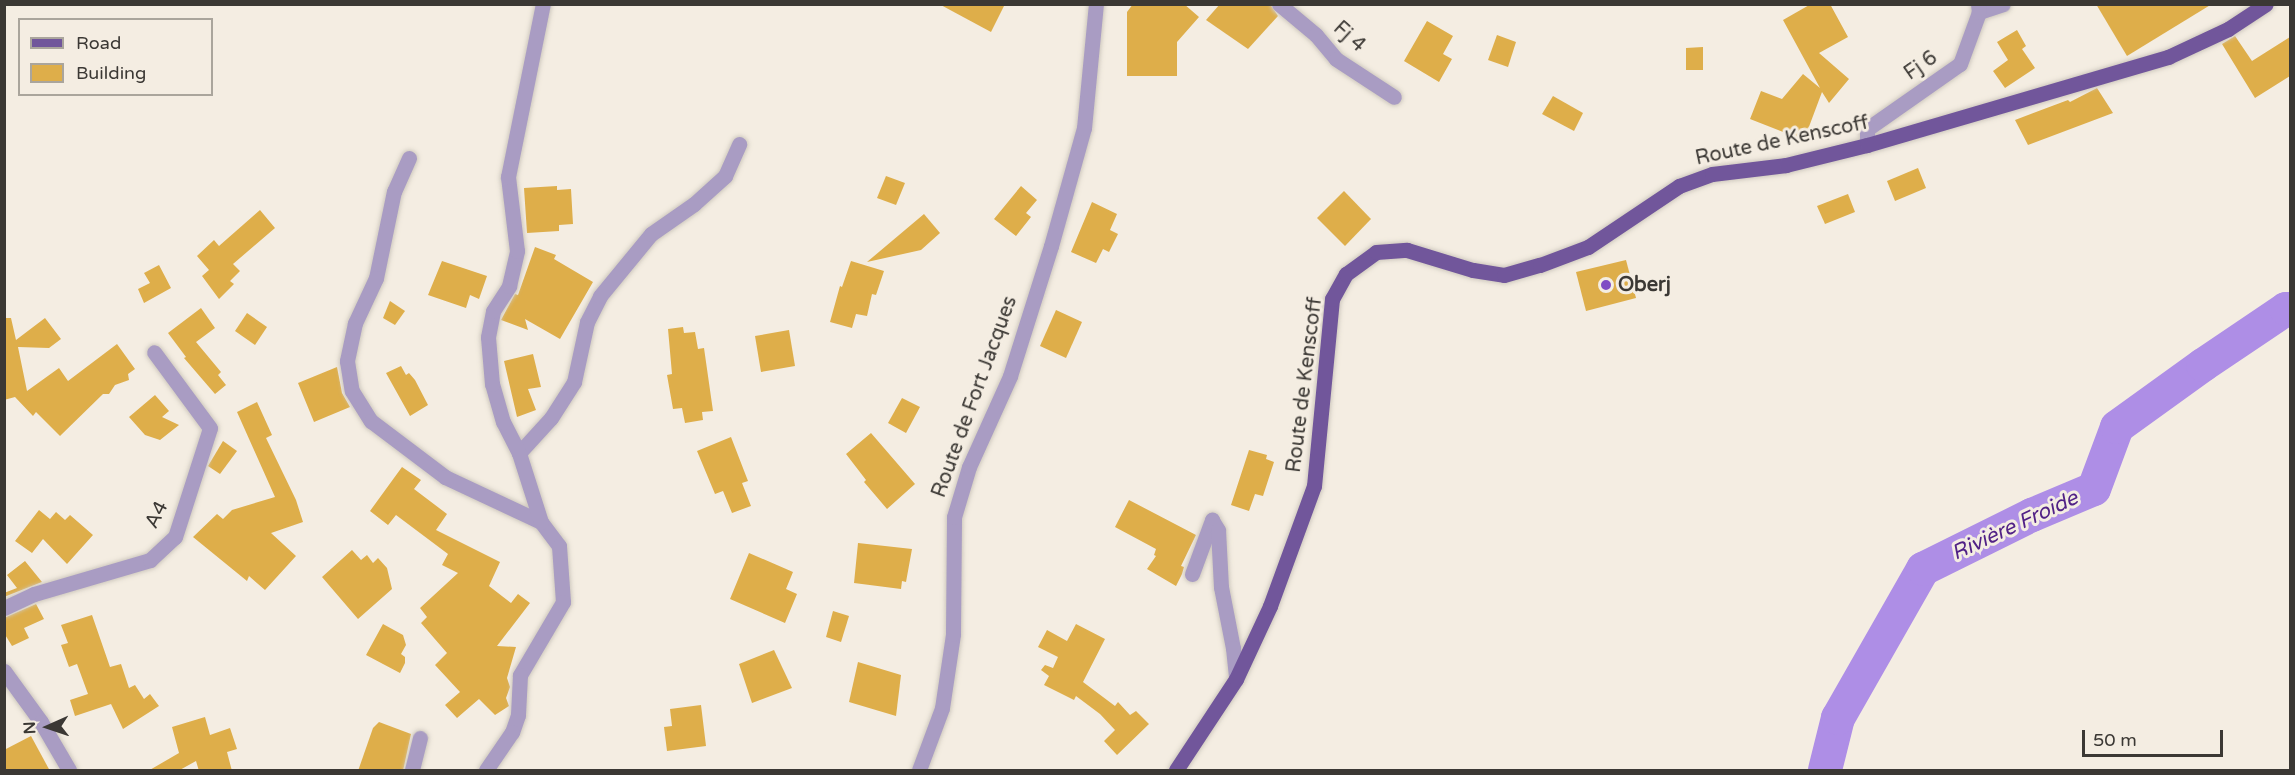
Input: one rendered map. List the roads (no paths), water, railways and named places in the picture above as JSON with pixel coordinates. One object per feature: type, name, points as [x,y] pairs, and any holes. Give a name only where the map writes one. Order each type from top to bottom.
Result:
[{"type":"main road","name":"Route de Kenscoff","points":[[1176,771],[1236,679],[1270,606],[1314,486],[1332,298],[1346,274],[1376,252],[1407,250],[1473,270],[1504,275],[1540,265],[1588,246],[1679,186],[1712,174],[1786,165],[1867,145],[2168,57],[2228,28],[2266,4]]},
{"type":"street","points":[[486,771],[512,732],[518,715],[520,675],[563,602],[559,546],[541,522],[519,453],[503,422],[492,384],[488,337],[493,311],[509,286],[517,251],[508,177],[543,4]]},
{"type":"street","name":"Route de Fort Jacques","points":[[919,771],[942,708],[953,634],[954,516],[969,467],[1010,376],[1054,235],[1084,128],[1096,4]]},
{"type":"street","name":"Fj 4","points":[[1279,4],[1316,35],[1336,58],[1394,96]]},
{"type":"street","points":[[1979,8],[2003,4]]},
{"type":"street","name":"Fj 6","points":[[1867,145],[1867,129],[1960,64],[1979,8]]},
{"type":"street","points":[[519,453],[551,418],[574,382],[587,322],[600,296],[651,234],[694,204],[725,176],[739,144]]},
{"type":"street","points":[[409,158],[394,191],[376,278],[355,323],[347,361],[352,391],[371,421],[445,477],[541,522]]},
{"type":"street","name":"A4","points":[[4,608],[34,594],[150,560],[175,537],[210,428],[154,352]]},
{"type":"street","points":[[1192,574],[1212,520],[1218,530],[1221,587],[1233,648],[1236,679]]},
{"type":"street","points":[[4,671],[41,722],[69,771]]},
{"type":"street","points":[[412,771],[420,738]]},
{"type":"waterway","name":"Rivière Froide","points":[[1825,770],[1838,718],[1923,569],[2032,515],[2094,489],[2117,427],[2203,365],[2286,309],[2290,309]]},
{"type":"place","name":"Oberj","points":[[1606,285]]}]
